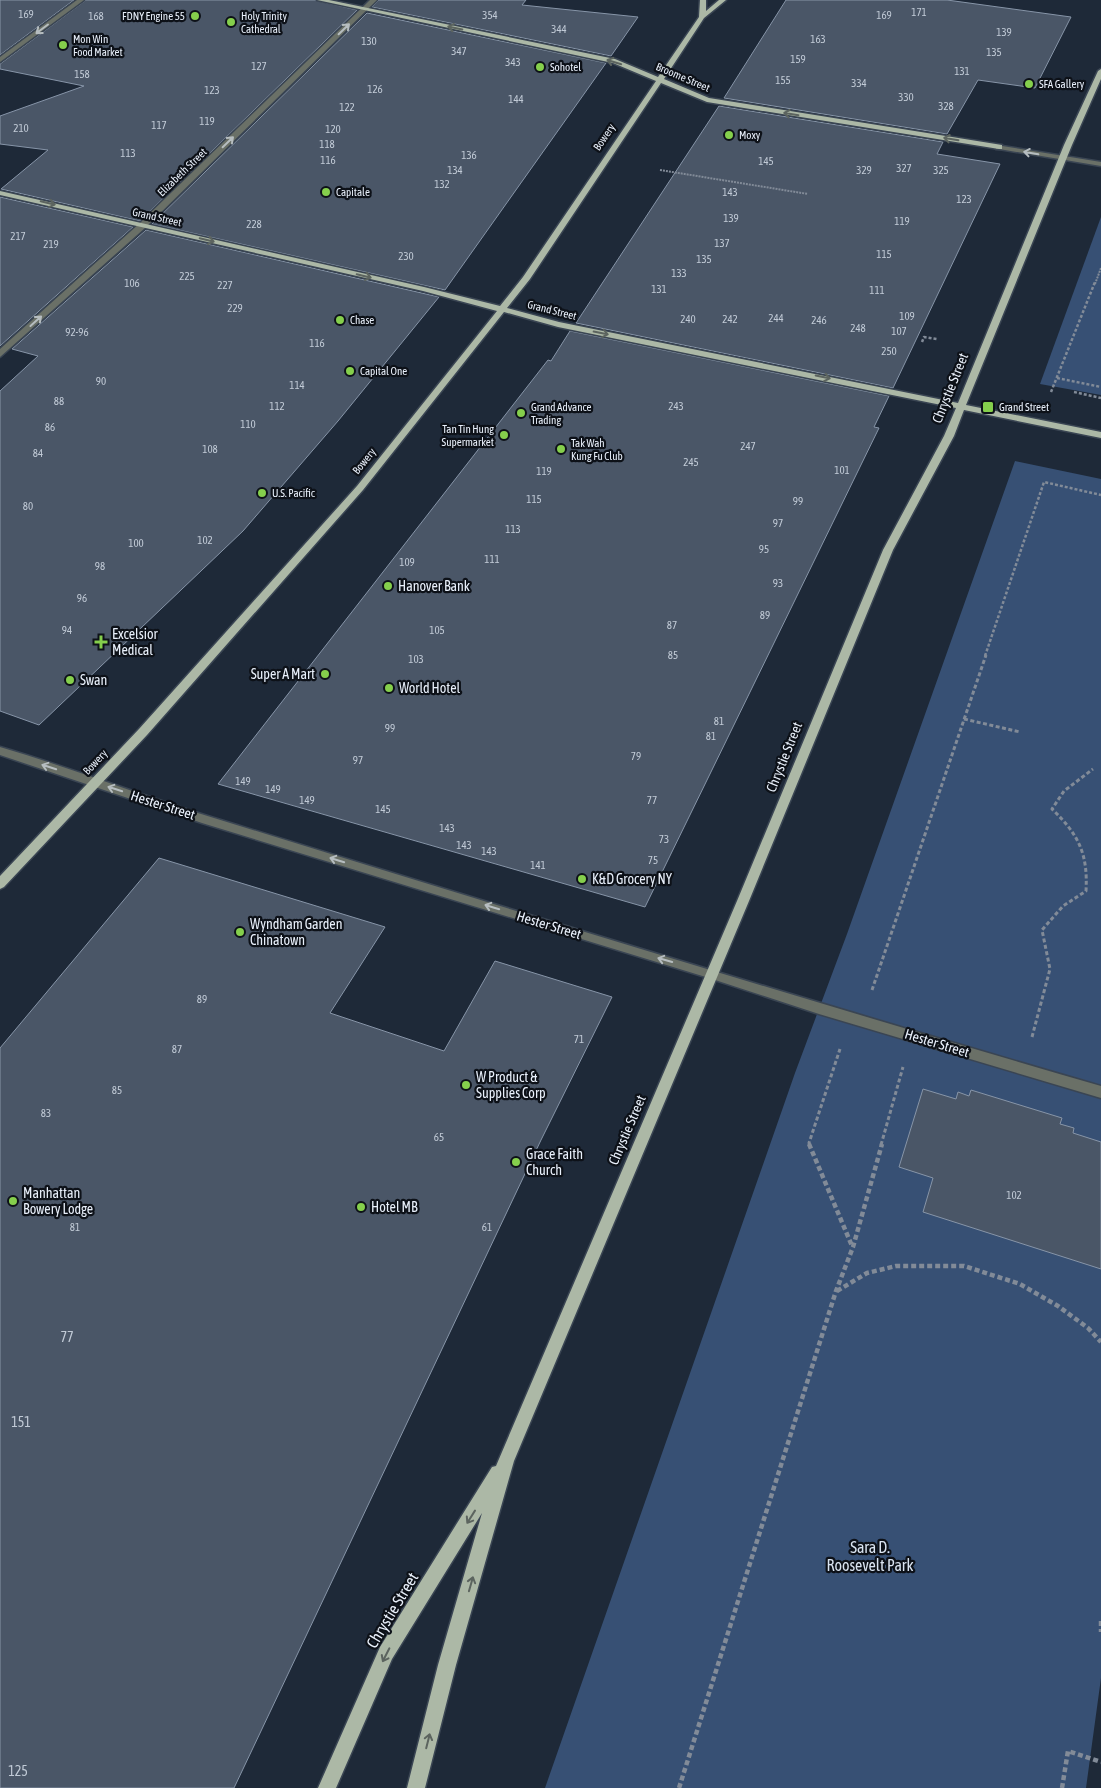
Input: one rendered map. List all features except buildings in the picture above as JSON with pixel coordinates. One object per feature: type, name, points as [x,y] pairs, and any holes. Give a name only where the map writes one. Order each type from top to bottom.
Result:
[{"type":"main road","name":"Broome Street","points":[[320,0],[615,61],[707,100],[999,147]]},
{"type":"main road","points":[[702,17],[703,0]]},
{"type":"main road","name":"Bowery","points":[[0,884],[167,705],[348,502],[526,279],[702,17],[723,0]]},
{"type":"main road","name":"Chrystie Street","points":[[416,1788],[447,1665],[506,1461],[888,550],[943,451],[1101,71]]},
{"type":"main road","name":"Grand Street","points":[[0,193],[502,309],[558,324],[1101,435]]},
{"type":"main road","name":"Chrystie Street","points":[[327,1788],[386,1653],[506,1461]]},
{"type":"street","points":[[0,60],[81,0]]},
{"type":"street","name":"Elizabeth Street","points":[[0,354],[143,225],[374,0]]},
{"type":"street","name":"Broome Street","points":[[999,147],[1101,164]]},
{"type":"street","name":"Hester Street","points":[[0,751],[216,822],[856,1019],[1101,1092]]},
{"type":"path","points":[[660,170],[808,194]]},
{"type":"path","points":[[1051,392],[1101,268]]},
{"type":"path","points":[[922,342],[924,337],[937,339]]},
{"type":"path","points":[[1057,378],[1101,387]]},
{"type":"path","points":[[1074,392],[1101,398]]},
{"type":"path","points":[[853,1247],[809,1143],[884,950],[1044,482],[1101,494]]},
{"type":"path","points":[[964,719],[1020,732]]},
{"type":"path","points":[[1025,1069],[1050,969],[1042,930],[1064,906],[1086,891],[1088,872],[1085,853],[1065,820],[1052,809],[1054,802],[1068,786],[1093,769]]},
{"type":"path","points":[[679,1788],[836,1291],[853,1247],[912,1035]]},
{"type":"path","points":[[836,1291],[867,1273],[896,1266],[964,1266],[1028,1288],[1058,1306],[1088,1328],[1101,1342]]},
{"type":"path","points":[[1101,1621],[1101,1632]]},
{"type":"path","points":[[1062,1788],[1068,1751],[1101,1762]]},
{"type":"green space","points":[[1101,217],[1101,395],[1040,384]]},
{"type":"green space","name":"Sara D. Roosevelt Park","points":[[1015,461],[1101,479],[1101,1678],[1086,1788],[545,1788],[795,1073],[847,934]]},
{"type":"place","name":"FDNY Engine 55","points":[[195,16]]},
{"type":"place","name":"Holy Trinity Cathedral","points":[[231,22]]},
{"type":"place","name":"Mon Win Food Market","points":[[63,45]]},
{"type":"place","name":"Sohotel","points":[[540,67]]},
{"type":"place","name":"SFA Gallery","points":[[1029,84]]},
{"type":"place","name":"Moxy","points":[[729,135]]},
{"type":"place","name":"Capitale","points":[[326,192]]},
{"type":"place","name":"Chase","points":[[340,320]]},
{"type":"place","name":"Capital One","points":[[350,371]]},
{"type":"place","name":"Grand Street","points":[[988,407]]},
{"type":"place","name":"Grand Advance Trading","points":[[521,413]]},
{"type":"place","name":"Tan Tin Hung Supermarket","points":[[504,435]]},
{"type":"place","name":"Tak Wah Kung Fu Club","points":[[561,449]]},
{"type":"place","name":"U.S. Pacific","points":[[262,493]]},
{"type":"place","name":"Hanover Bank","points":[[388,586]]},
{"type":"place","name":"Excelsior Medical","points":[[101,642]]},
{"type":"place","name":"Super A Mart","points":[[325,674]]},
{"type":"place","name":"Swan","points":[[70,680]]},
{"type":"place","name":"World Hotel","points":[[389,688]]},
{"type":"place","name":"K&D Grocery NY","points":[[582,879]]},
{"type":"place","name":"Wyndham Garden Chinatown","points":[[240,932]]},
{"type":"place","name":"W Product & Supplies Corp","points":[[466,1085]]},
{"type":"place","name":"Grace Faith Church","points":[[516,1162]]},
{"type":"place","name":"Manhattan Bowery Lodge","points":[[13,1201]]},
{"type":"place","name":"Hotel MB","points":[[361,1207]]}]
